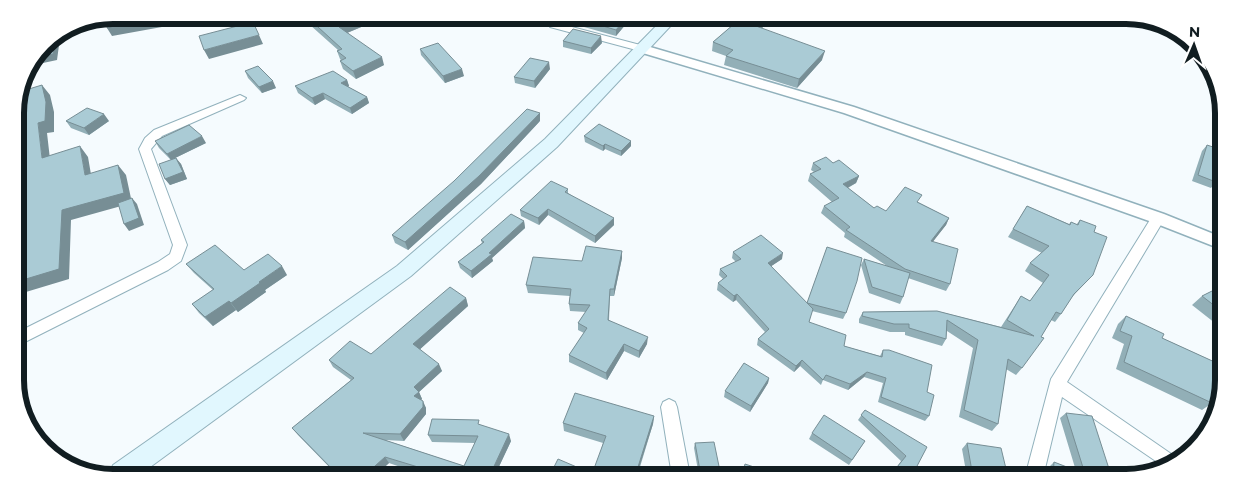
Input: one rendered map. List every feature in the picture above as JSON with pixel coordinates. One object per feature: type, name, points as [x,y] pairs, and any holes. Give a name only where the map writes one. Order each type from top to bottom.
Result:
[{"type":"main road","points":[[128,469],[404,272],[551,143],[665,24]]},
{"type":"street","points":[[553,25],[640,48],[849,110],[1158,218],[1215,241]]},
{"type":"street","points":[[24,336],[163,266],[176,257],[180,245],[145,149],[149,141],[158,133],[240,98]]},
{"type":"street","points":[[1036,469],[1057,384],[1158,218]]},
{"type":"street","points":[[1057,384],[1166,459]]},
{"type":"street","points":[[669,407],[680,469]]},
{"type":"building","points":[[108,24],[130,24],[107,28]]},
{"type":"building","points":[[245,24],[254,24],[259,35],[204,50],[199,36]]},
{"type":"building","points":[[315,24],[346,24],[339,27],[382,57],[353,71],[340,61],[346,58],[337,51],[342,49]]},
{"type":"building","points":[[596,24],[621,24],[616,30]]},
{"type":"building","points":[[734,24],[758,24],[756,26],[825,51],[799,79],[726,56],[733,50],[713,42]]},
{"type":"building","points":[[573,29],[601,36],[591,48],[563,41]]},
{"type":"building","points":[[438,43],[462,69],[443,76],[420,49]]},
{"type":"building","points":[[54,46],[53,54],[45,56]]},
{"type":"building","points":[[530,58],[549,62],[534,81],[514,77]]},
{"type":"building","points":[[258,66],[273,81],[259,87],[245,71]]},
{"type":"building","points":[[333,71],[347,80],[341,83],[367,97],[350,108],[323,93],[312,98],[295,86]]},
{"type":"building","points":[[42,85],[46,102],[45,121],[38,123],[42,158],[80,146],[85,175],[118,165],[124,193],[62,210],[59,269],[24,280],[24,107],[27,90]]},
{"type":"building","points":[[87,108],[104,114],[84,128],[66,121]]},
{"type":"building","points":[[527,109],[540,113],[479,176],[405,242],[392,235],[454,181]]},
{"type":"building","points":[[599,124],[631,141],[621,151],[605,144],[603,146],[584,136]]},
{"type":"building","points":[[189,125],[202,136],[167,154],[155,141]]},
{"type":"building","points":[[1207,145],[1215,148],[1215,182],[1198,175]]},
{"type":"building","points":[[826,157],[833,163],[839,160],[859,176],[843,184],[874,208],[877,206],[886,211],[905,187],[922,195],[917,202],[949,218],[931,241],[958,249],[950,284],[905,269],[846,230],[850,227],[824,206],[839,198],[810,174],[821,169],[813,163]]},
{"type":"building","points":[[176,158],[183,172],[165,179],[159,164]]},
{"type":"building","points":[[551,181],[568,189],[565,192],[614,218],[595,236],[548,209],[538,218],[520,210]]},
{"type":"building","points":[[132,198],[139,218],[124,224],[118,203]]},
{"type":"building","points":[[1027,206],[1070,225],[1071,222],[1078,225],[1080,220],[1096,226],[1094,232],[1107,237],[1093,275],[1074,294],[1061,314],[1056,312],[1041,337],[1044,338],[1022,368],[1008,359],[998,424],[964,410],[978,340],[947,320],[946,339],[909,328],[909,324],[894,324],[862,316],[863,312],[937,311],[1034,336],[1007,320],[1021,296],[1030,301],[1049,275],[1030,263],[1049,246],[1013,229]]},
{"type":"building","points":[[511,214],[524,221],[489,253],[492,254],[471,271],[458,262],[484,242],[481,240]]},
{"type":"building","points":[[761,235],[783,253],[768,263],[813,309],[809,322],[846,335],[844,346],[882,357],[883,350],[889,350],[932,365],[927,392],[934,395],[929,416],[881,397],[886,378],[867,372],[850,384],[826,375],[823,380],[802,360],[796,366],[758,339],[769,329],[737,294],[734,296],[718,283],[727,276],[720,269],[741,259],[733,252]]},
{"type":"building","points":[[215,245],[244,270],[268,254],[282,266],[231,303],[229,301],[205,317],[192,304],[214,289],[186,264]]},
{"type":"building","points":[[586,246],[622,251],[614,289],[610,289],[608,320],[648,337],[639,351],[624,344],[606,373],[569,355],[587,328],[578,323],[590,305],[569,304],[571,289],[526,285],[533,257],[582,261]]},
{"type":"building","points":[[827,247],[862,258],[857,281],[846,313],[807,303]]},
{"type":"building","points":[[864,259],[910,273],[903,297],[872,287]]},
{"type":"building","points":[[450,287],[466,298],[413,344],[439,364],[414,387],[419,392],[414,396],[423,401],[423,407],[400,434],[363,433],[464,466],[478,436],[428,435],[432,419],[479,420],[478,424],[509,434],[493,469],[417,469],[418,467],[385,457],[372,469],[332,469],[292,428],[354,378],[329,360],[350,341],[371,354]]},
{"type":"building","points":[[1215,290],[1215,306],[1202,296]]},
{"type":"building","points":[[1126,316],[1164,334],[1162,338],[1215,362],[1215,386],[1212,403],[1124,362],[1132,336],[1120,331]]},
{"type":"building","points":[[744,363],[769,378],[751,406],[725,391]]},
{"type":"building","points":[[575,393],[654,416],[638,467],[645,469],[594,469],[606,436],[563,423]]},
{"type":"building","points":[[865,410],[927,447],[916,468],[918,469],[895,469],[906,456],[861,415]]},
{"type":"building","points":[[1066,413],[1092,416],[1109,469],[1083,469]]},
{"type":"building","points":[[824,415],[865,441],[852,460],[812,433]]},
{"type":"building","points":[[714,442],[720,469],[700,469],[695,443]]},
{"type":"building","points":[[967,443],[1001,448],[1006,469],[972,469]]},
{"type":"building","points":[[558,459],[581,469],[553,469]]},
{"type":"building","points":[[1054,462],[1072,469],[1054,469]]},
{"type":"building","points":[[745,464],[760,469],[744,469]]}]
